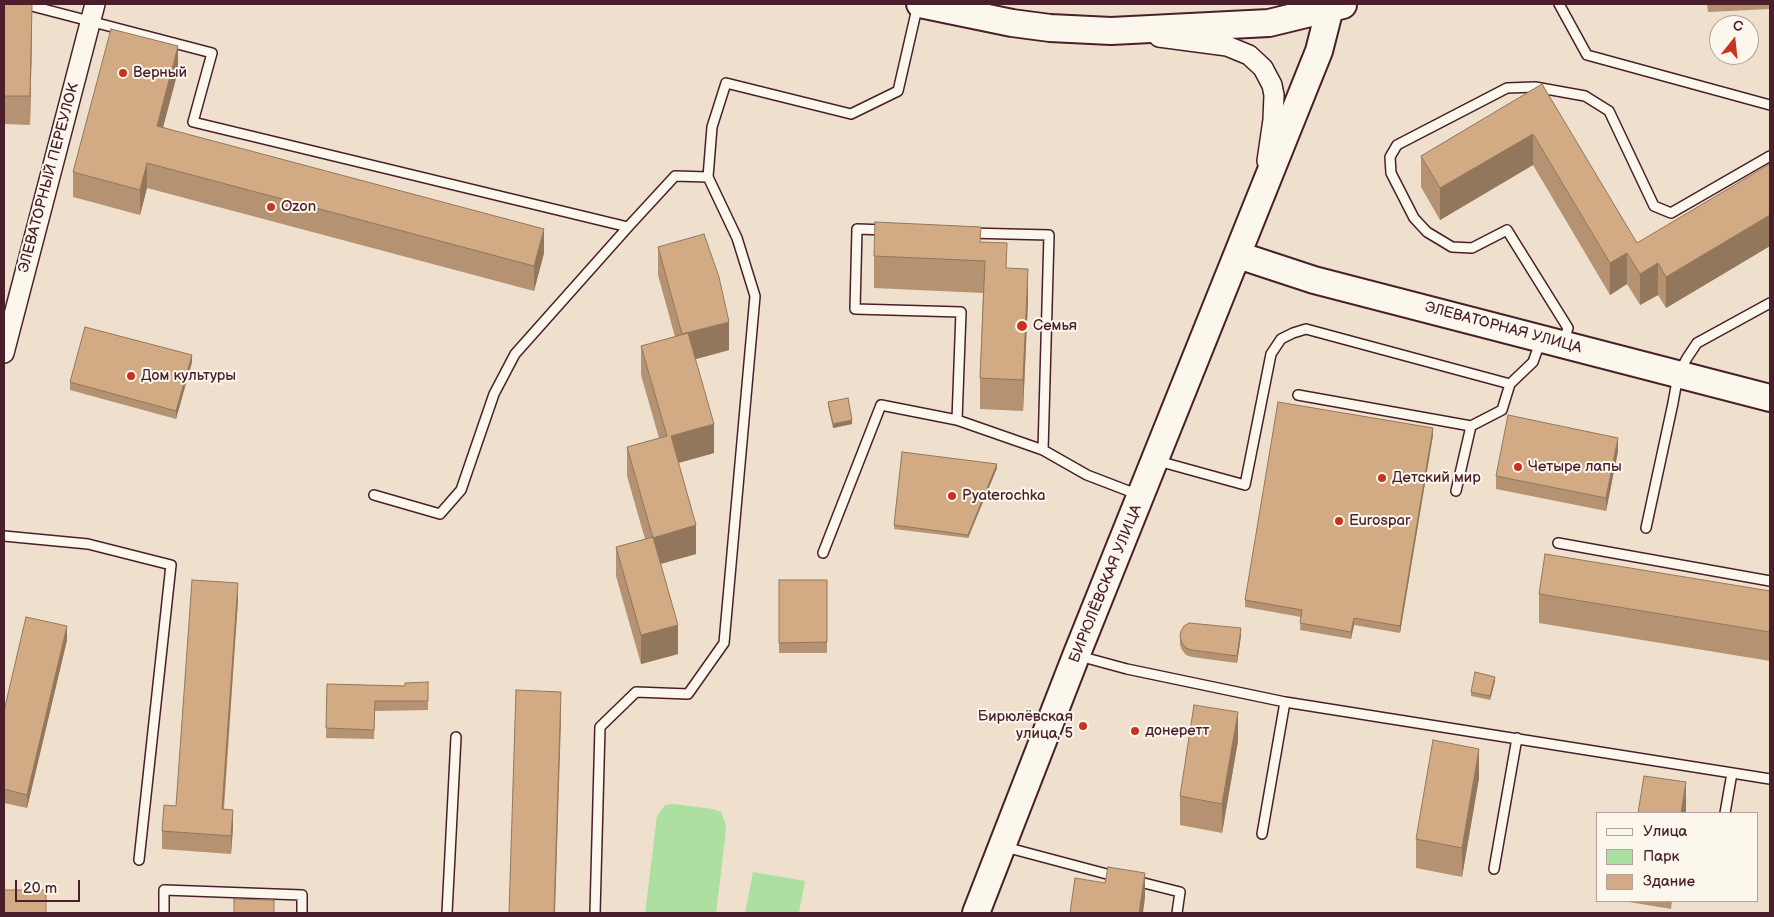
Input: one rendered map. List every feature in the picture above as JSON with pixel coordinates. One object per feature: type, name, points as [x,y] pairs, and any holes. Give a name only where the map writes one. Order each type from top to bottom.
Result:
[{"type":"street","points":[[919,4],[1012,24],[1059,29],[1111,31],[1227,46],[1240,50],[1256,61],[1268,76],[1274,95],[1273,120],[1263,191]]},
{"type":"street","points":[[1111,31],[1270,22],[1335,5]]},
{"type":"street","name":"БИРЮЛЁВСКАЯ УЛИЦА","points":[[976,913],[1076,656],[1142,496],[1319,51],[1335,5]]},
{"type":"street","name":"ЭЛЕВАТОРНЫЙ ПЕРЕУЛОК","points":[[4,353],[92,13]]},
{"type":"street","name":"ЭЛЕВАТОРНАЯ УЛИЦА","points":[[1238,255],[1314,280],[1770,398]]},
{"type":"lane","points":[[24,4],[92,13],[212,53],[193,122],[628,227]]},
{"type":"lane","points":[[595,913],[600,727],[636,692],[688,694],[724,642],[755,296],[737,238],[708,177],[712,127],[726,82],[851,114],[898,91],[919,4]]},
{"type":"lane","points":[[1559,4],[1587,55],[1770,105]]},
{"type":"lane","points":[[1298,395],[1471,426],[1502,410],[1510,384],[1552,341],[1568,328],[1507,230],[1472,248],[1452,247],[1427,232],[1414,218],[1391,173],[1390,157],[1397,145],[1507,88],[1536,87],[1585,96],[1609,111],[1654,206],[1671,213],[1770,156]]},
{"type":"lane","points":[[374,495],[440,514],[461,490],[494,394],[515,354],[675,176],[708,177]]},
{"type":"lane","points":[[896,230],[857,229],[855,309],[961,312],[957,420]]},
{"type":"lane","points":[[963,232],[1049,235],[1043,450]]},
{"type":"lane","points":[[1646,528],[1678,374],[1697,343],[1770,303]]},
{"type":"lane","points":[[1156,460],[1245,485],[1271,354],[1281,339],[1306,329],[1510,384]]},
{"type":"lane","points":[[823,553],[881,405],[957,420],[1043,450],[1087,475],[1142,496]]},
{"type":"lane","points":[[1456,491],[1471,426]]},
{"type":"lane","points":[[4,536],[88,544],[171,565],[139,860]]},
{"type":"lane","points":[[1558,543],[1770,581]]},
{"type":"lane","points":[[1076,656],[1127,669],[1285,702],[1770,778]]},
{"type":"lane","points":[[1262,834],[1285,702]]},
{"type":"lane","points":[[447,913],[456,737]]},
{"type":"lane","points":[[1494,869],[1517,738]]},
{"type":"lane","points":[[1725,812],[1732,772]]},
{"type":"lane","points":[[1002,846],[1054,861],[1180,892],[1177,913]]},
{"type":"lane","points":[[164,913],[164,890],[302,895],[302,913]]},
{"type":"green space","points":[[673,804],[713,809],[721,812],[726,825],[716,913],[645,913],[657,816],[665,805]]},
{"type":"green space","points":[[753,872],[805,881],[799,913],[745,913]]},
{"type":"building","points":[[4,4],[32,4],[30,96],[4,96]]},
{"type":"building","points":[[111,29],[178,46],[157,126],[544,229],[534,266],[147,163],[140,190],[73,172]]},
{"type":"building","points":[[1542,84],[1637,243],[1770,164],[1770,215],[1666,277],[1658,263],[1640,274],[1627,253],[1610,263],[1533,134],[1440,188],[1421,156]]},
{"type":"building","points":[[875,222],[981,227],[980,242],[1007,243],[1006,268],[1028,269],[1023,380],[980,378],[985,261],[874,256]]},
{"type":"building","points":[[704,234],[719,277],[729,322],[682,334],[658,247]]},
{"type":"building","name":"Дом культуры","points":[[85,327],[192,355],[176,411],[70,382]]},
{"type":"building","points":[[688,333],[714,424],[671,436],[696,525],[653,538],[627,447],[667,436],[641,346]]},
{"type":"building","points":[[848,398],[852,420],[833,424],[828,402]]},
{"type":"building","name":"Eurospar","points":[[1278,402],[1433,428],[1400,626],[1354,618],[1351,632],[1300,623],[1302,610],[1245,600]]},
{"type":"building","points":[[1508,415],[1618,438],[1606,498],[1496,476]]},
{"type":"building","points":[[902,452],[997,464],[968,535],[894,525]]},
{"type":"building","points":[[653,537],[678,625],[641,635],[616,547]]},
{"type":"building","points":[[1545,554],[1770,591],[1770,632],[1539,594]]},
{"type":"building","points":[[192,580],[238,583],[222,809],[233,810],[231,836],[162,831],[164,805],[176,806]]},
{"type":"building","points":[[779,580],[827,580],[827,642],[779,643]]},
{"type":"building","points":[[26,617],[67,626],[27,795],[4,789],[4,711]]},
{"type":"building","points":[[1189,623],[1241,628],[1237,656],[1186,648],[1180,637],[1184,626]]},
{"type":"building","points":[[1475,672],[1495,677],[1490,696],[1471,692]]},
{"type":"building","points":[[428,682],[428,701],[375,701],[374,730],[326,728],[327,684],[405,686],[405,683]]},
{"type":"building","points":[[516,690],[561,692],[554,913],[509,913]]},
{"type":"building","points":[[1194,705],[1238,712],[1222,804],[1180,796]]},
{"type":"building","points":[[1433,740],[1479,749],[1462,848],[1416,839]]},
{"type":"building","points":[[1644,776],[1686,782],[1681,812],[1638,812]]},
{"type":"building","points":[[1108,867],[1145,873],[1139,913],[1070,913],[1075,878],[1105,883]]},
{"type":"building","points":[[4,890],[46,890],[46,913],[4,913]]},
{"type":"building","points":[[234,899],[274,900],[274,913],[234,913]]},
{"type":"place","name":"Верный","points":[[123,73]]},
{"type":"place","name":"Ozon","points":[[271,207]]},
{"type":"place","name":"Семья","points":[[1022,326]]},
{"type":"place","name":"Дом культуры","points":[[131,376]]},
{"type":"place","name":"Четыре лапы","points":[[1518,467]]},
{"type":"place","name":"Детский мир","points":[[1382,478]]},
{"type":"place","name":"Pyaterochka","points":[[952,496]]},
{"type":"place","name":"Eurospar","points":[[1339,521]]},
{"type":"place","name":"Бирюлёвская улица, 5","points":[[1083,726]]},
{"type":"place","name":"донеретт","points":[[1135,731]]}]
